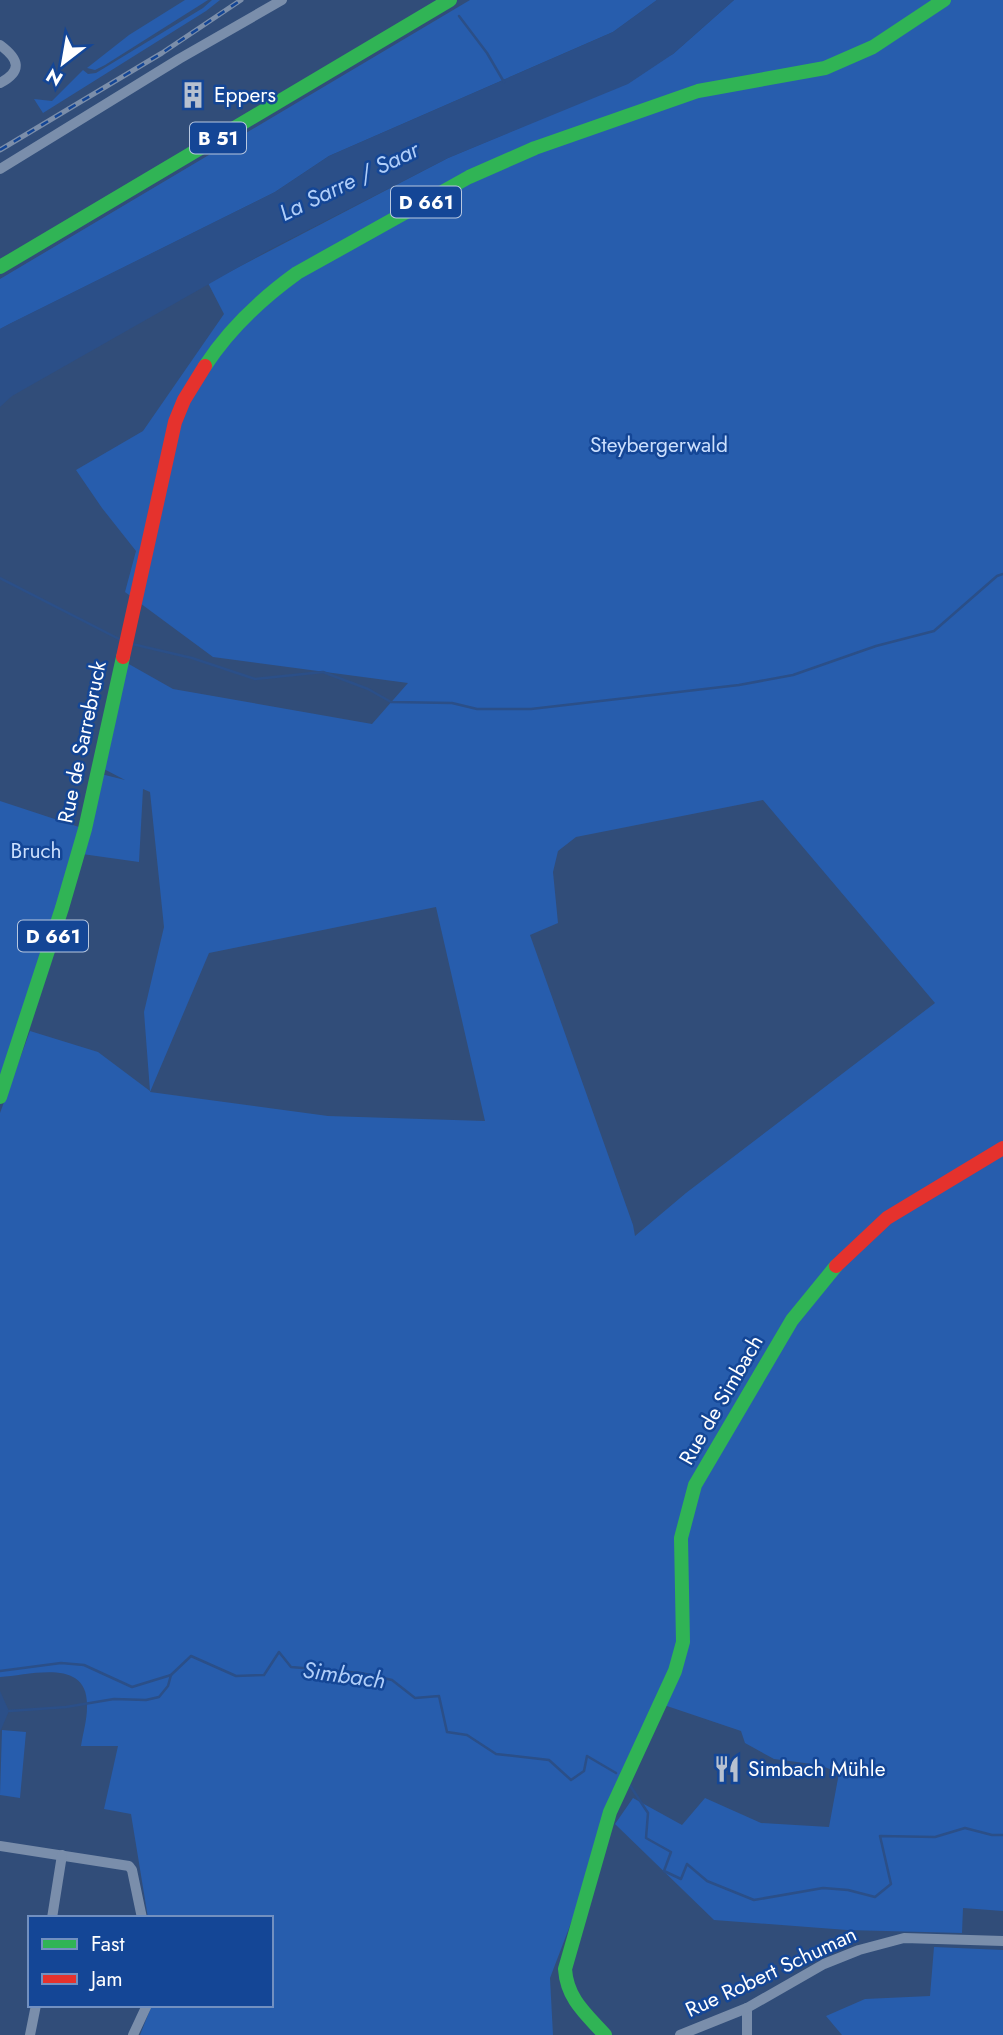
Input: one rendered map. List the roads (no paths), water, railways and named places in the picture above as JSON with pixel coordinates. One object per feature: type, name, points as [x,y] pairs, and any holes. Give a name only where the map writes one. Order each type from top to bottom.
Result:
[{"type":"main road","name":"Rue de Sarrebruck","points":[[0,1097],[85,829],[171,435],[189,391],[223,343],[269,293],[316,262],[500,162],[573,133],[698,91],[825,68],[873,47],[944,0]]},
{"type":"main road","name":"B 51","points":[[0,267],[444,4]]},
{"type":"main road","name":"Rue de Simbach","points":[[605,2035],[578,2008],[567,1991],[565,1969],[610,1812],[660,1706],[675,1671],[683,1642],[681,1538],[695,1485],[792,1320],[827,1275],[887,1218],[1003,1148]]},
{"type":"street","points":[[0,169],[179,59],[282,0]]},
{"type":"street","points":[[0,45],[13,57],[16,65],[14,73],[0,83]]},
{"type":"street","points":[[0,1846],[129,1866],[142,1916]]},
{"type":"street","points":[[52,1916],[62,1855]]},
{"type":"street","name":"Rue Robert Schuman","points":[[680,2035],[747,2008],[824,1964],[859,1950],[904,1938],[1003,1941]]},
{"type":"street","points":[[30,2035],[36,2007]]},
{"type":"street","points":[[134,2035],[146,2007]]},
{"type":"street","points":[[747,2008],[747,2035]]},
{"type":"water","name":"La Sarre / Saar","points":[[657,0],[734,0],[673,54],[628,84],[448,158],[267,251],[12,396],[0,407],[0,329],[275,192],[329,156],[613,32]]},
{"type":"water","points":[[0,1691],[9,1711],[0,1732]]},
{"type":"waterway","points":[[459,16],[487,53],[504,82]]},
{"type":"waterway","points":[[132,644],[192,658],[255,679],[323,672],[368,689],[391,702],[452,703],[477,709],[531,709],[739,685],[793,675],[876,646],[934,631],[997,576],[1003,574]]},
{"type":"waterway","points":[[0,578],[119,639]]},
{"type":"waterway","name":"Simbach","points":[[0,1671],[61,1663],[84,1665],[132,1687],[171,1675],[191,1656],[236,1676],[264,1675],[279,1652],[291,1667],[361,1673],[392,1680],[415,1698],[439,1696],[447,1732],[467,1735],[496,1754],[549,1760],[571,1780],[584,1771],[587,1756],[616,1773]]},
{"type":"waterway","points":[[9,1711],[66,1707],[114,1699],[146,1700],[159,1697],[168,1686],[171,1675]]},
{"type":"waterway","name":"Simbach","points":[[629,1784],[648,1813],[646,1838],[671,1852],[664,1871],[681,1879],[687,1864],[707,1881],[754,1900],[823,1888],[848,1890],[875,1897],[891,1884],[880,1836],[935,1837],[965,1828],[1003,1835]]},
{"type":"railway","points":[[0,150],[162,53],[241,0]]},
{"type":"place","name":"Eppers","points":[[193,95]]},
{"type":"place","name":"Simbach Mühle","points":[[727,1769]]},
{"type":"park label","name":"Steybergerwald","points":[[659,445]]},
{"type":"park label","name":"Bruch","points":[[36,851]]}]
